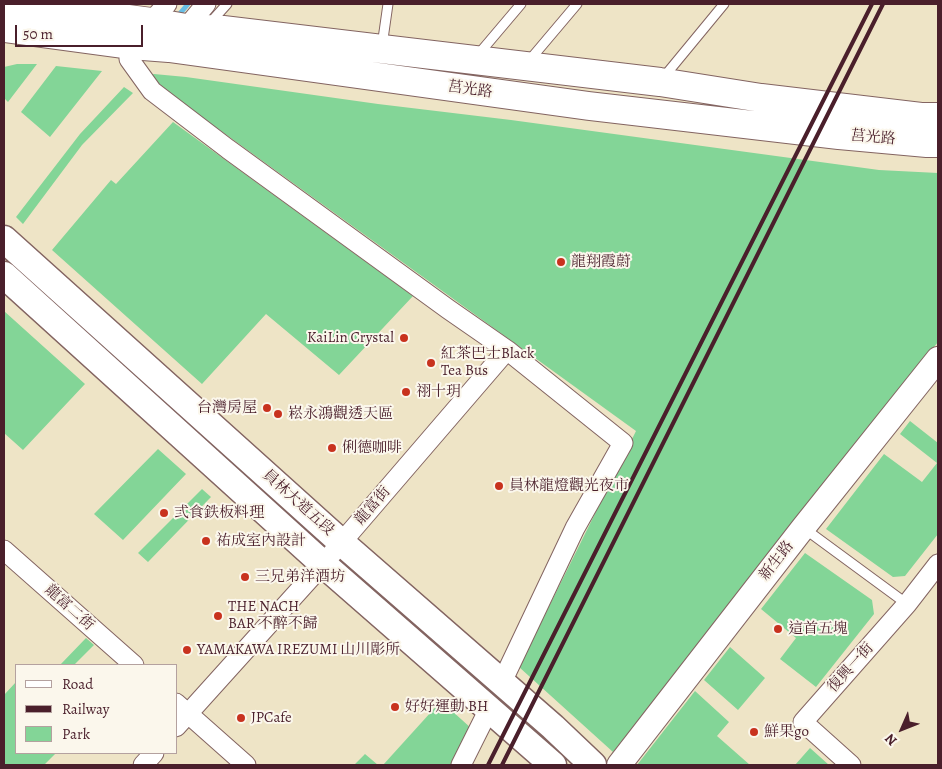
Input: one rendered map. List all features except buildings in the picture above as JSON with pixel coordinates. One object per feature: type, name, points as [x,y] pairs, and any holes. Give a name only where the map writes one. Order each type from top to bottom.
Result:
[{"type":"main road","name":"莒光路","points":[[14,4],[159,13],[382,49],[660,82],[761,98],[921,117],[938,117]]},
{"type":"main road","name":"莒光路","points":[[17,29],[588,106],[839,135],[938,143]]},
{"type":"main road","points":[[4,42],[17,29]]},
{"type":"main road","name":"員林大道五段","points":[[4,239],[593,765]]},
{"type":"main road","name":"員林大道五段","points":[[4,275],[323,564],[553,765]]},
{"type":"street","points":[[159,13],[130,45],[129,59],[152,91],[314,212],[507,350],[623,442],[575,528],[502,682]]},
{"type":"street","points":[[169,48],[199,20]]},
{"type":"street","name":"龍富街","points":[[180,715],[323,564],[507,350]]},
{"type":"street","name":"新生路","points":[[619,765],[803,528],[938,359]]},
{"type":"street","name":"龍富二街","points":[[4,550],[133,664]]},
{"type":"street","name":"復興一街","points":[[851,765],[803,722],[907,604],[938,564]]},
{"type":"street","points":[[461,765],[489,709]]},
{"type":"street","points":[[180,715],[246,765]]},
{"type":"street","points":[[142,765],[153,754]]},
{"type":"lane","points":[[199,20],[227,4]]},
{"type":"lane","points":[[382,49],[388,4]]},
{"type":"lane","points":[[473,60],[521,4]]},
{"type":"lane","points":[[525,66],[577,4]]},
{"type":"lane","points":[[660,82],[724,4]]},
{"type":"lane","points":[[803,528],[907,604]]},
{"type":"green space","points":[[17,64],[37,64],[8,102],[4,98],[4,67]]},
{"type":"green space","points":[[56,66],[102,71],[50,137],[21,112]]},
{"type":"green space","points":[[154,74],[879,170],[938,173],[938,342],[613,752],[519,667],[636,431],[145,76]]},
{"type":"green space","points":[[124,87],[133,93],[82,145],[23,224],[16,217],[80,134]]},
{"type":"green space","points":[[173,122],[413,296],[339,375],[266,314],[202,384],[52,250],[111,180],[116,184]]},
{"type":"green space","points":[[4,311],[85,384],[23,450],[4,433]]},
{"type":"green space","points":[[910,421],[938,443],[938,534],[905,576],[893,577],[826,529],[884,454],[922,482],[937,463],[900,434]]},
{"type":"green space","points":[[158,449],[186,474],[123,540],[94,514]]},
{"type":"green space","points":[[202,489],[211,497],[148,562],[138,553]]},
{"type":"green space","points":[[805,553],[872,600],[874,614],[816,687],[780,659],[796,638],[761,609]]},
{"type":"green space","points":[[356,574],[359,574],[386,599],[435,636],[577,765],[526,722],[514,717],[356,577]]},
{"type":"green space","points":[[86,638],[94,645],[75,664],[61,664]]},
{"type":"green space","points":[[730,647],[765,678],[738,710],[704,680]]},
{"type":"green space","points":[[15,683],[15,754],[55,754],[44,765],[4,765],[4,695]]},
{"type":"green space","points":[[695,691],[729,722],[717,736],[750,765],[637,765]]},
{"type":"green space","points":[[441,701],[472,729],[453,765],[383,765]]},
{"type":"green space","points":[[810,748],[829,765],[795,765]]},
{"type":"green space","points":[[365,754],[378,765],[354,765]]},
{"type":"waterway","points":[[177,17],[188,4]]},
{"type":"railway","points":[[488,765],[872,4]]},
{"type":"railway","points":[[502,765],[883,4]]},
{"type":"place","name":"龍翔霞蔚","points":[[561,262]]},
{"type":"place","name":"KaiLin Crystal","points":[[404,338]]},
{"type":"place","name":"紅茶巴士Black Tea Bus","points":[[431,363]]},
{"type":"place","name":"祤十玥","points":[[406,392]]},
{"type":"place","name":"台灣房屋","points":[[267,408]]},
{"type":"place","name":"崧永鴻觀透天區","points":[[278,414]]},
{"type":"place","name":"俐德咖啡","points":[[332,448]]},
{"type":"place","name":"員林龍燈觀光夜市","points":[[499,486]]},
{"type":"place","name":"弎食鉄板料理","points":[[164,513]]},
{"type":"place","name":"祐成室內設計","points":[[206,541]]},
{"type":"place","name":"三兄弟洋酒坊","points":[[245,577]]},
{"type":"place","name":"THE NACH BAR 不醉不歸","points":[[218,616]]},
{"type":"place","name":"這首五塊","points":[[778,629]]},
{"type":"place","name":"YAMAKAWA IREZUMI 山川彫所","points":[[187,650]]},
{"type":"place","name":"好好運動 BH","points":[[395,707]]},
{"type":"place","name":"JPCafe","points":[[241,718]]},
{"type":"place","name":"鮮果go","points":[[754,732]]}]
